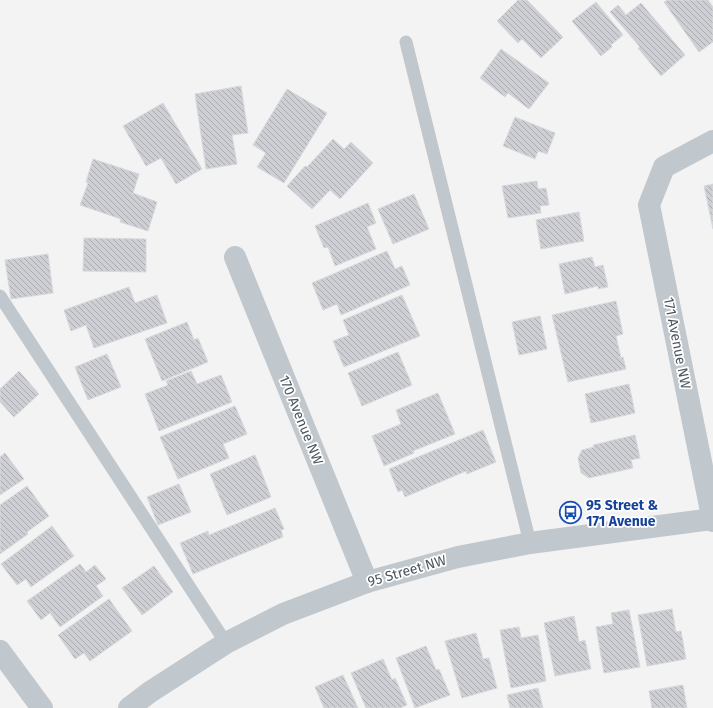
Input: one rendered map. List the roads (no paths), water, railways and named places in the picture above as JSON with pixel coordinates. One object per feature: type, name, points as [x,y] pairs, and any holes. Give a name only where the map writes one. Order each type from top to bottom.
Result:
[{"type":"street","name":"171 Avenue NW","points":[[713,142],[664,167],[649,205],[713,520]]},
{"type":"street","name":"170 Avenue NW","points":[[235,257],[367,582]]},
{"type":"street","name":"95 Street NW","points":[[129,708],[150,692],[226,643],[283,614],[367,582],[458,557],[530,543],[713,520]]},
{"type":"street","points":[[0,651],[42,708]]},
{"type":"lane","points":[[406,42],[530,543]]},
{"type":"lane","points":[[0,296],[226,643]]},
{"type":"place","name":"95 Street & 171 Avenue","points":[[570,513]]}]
